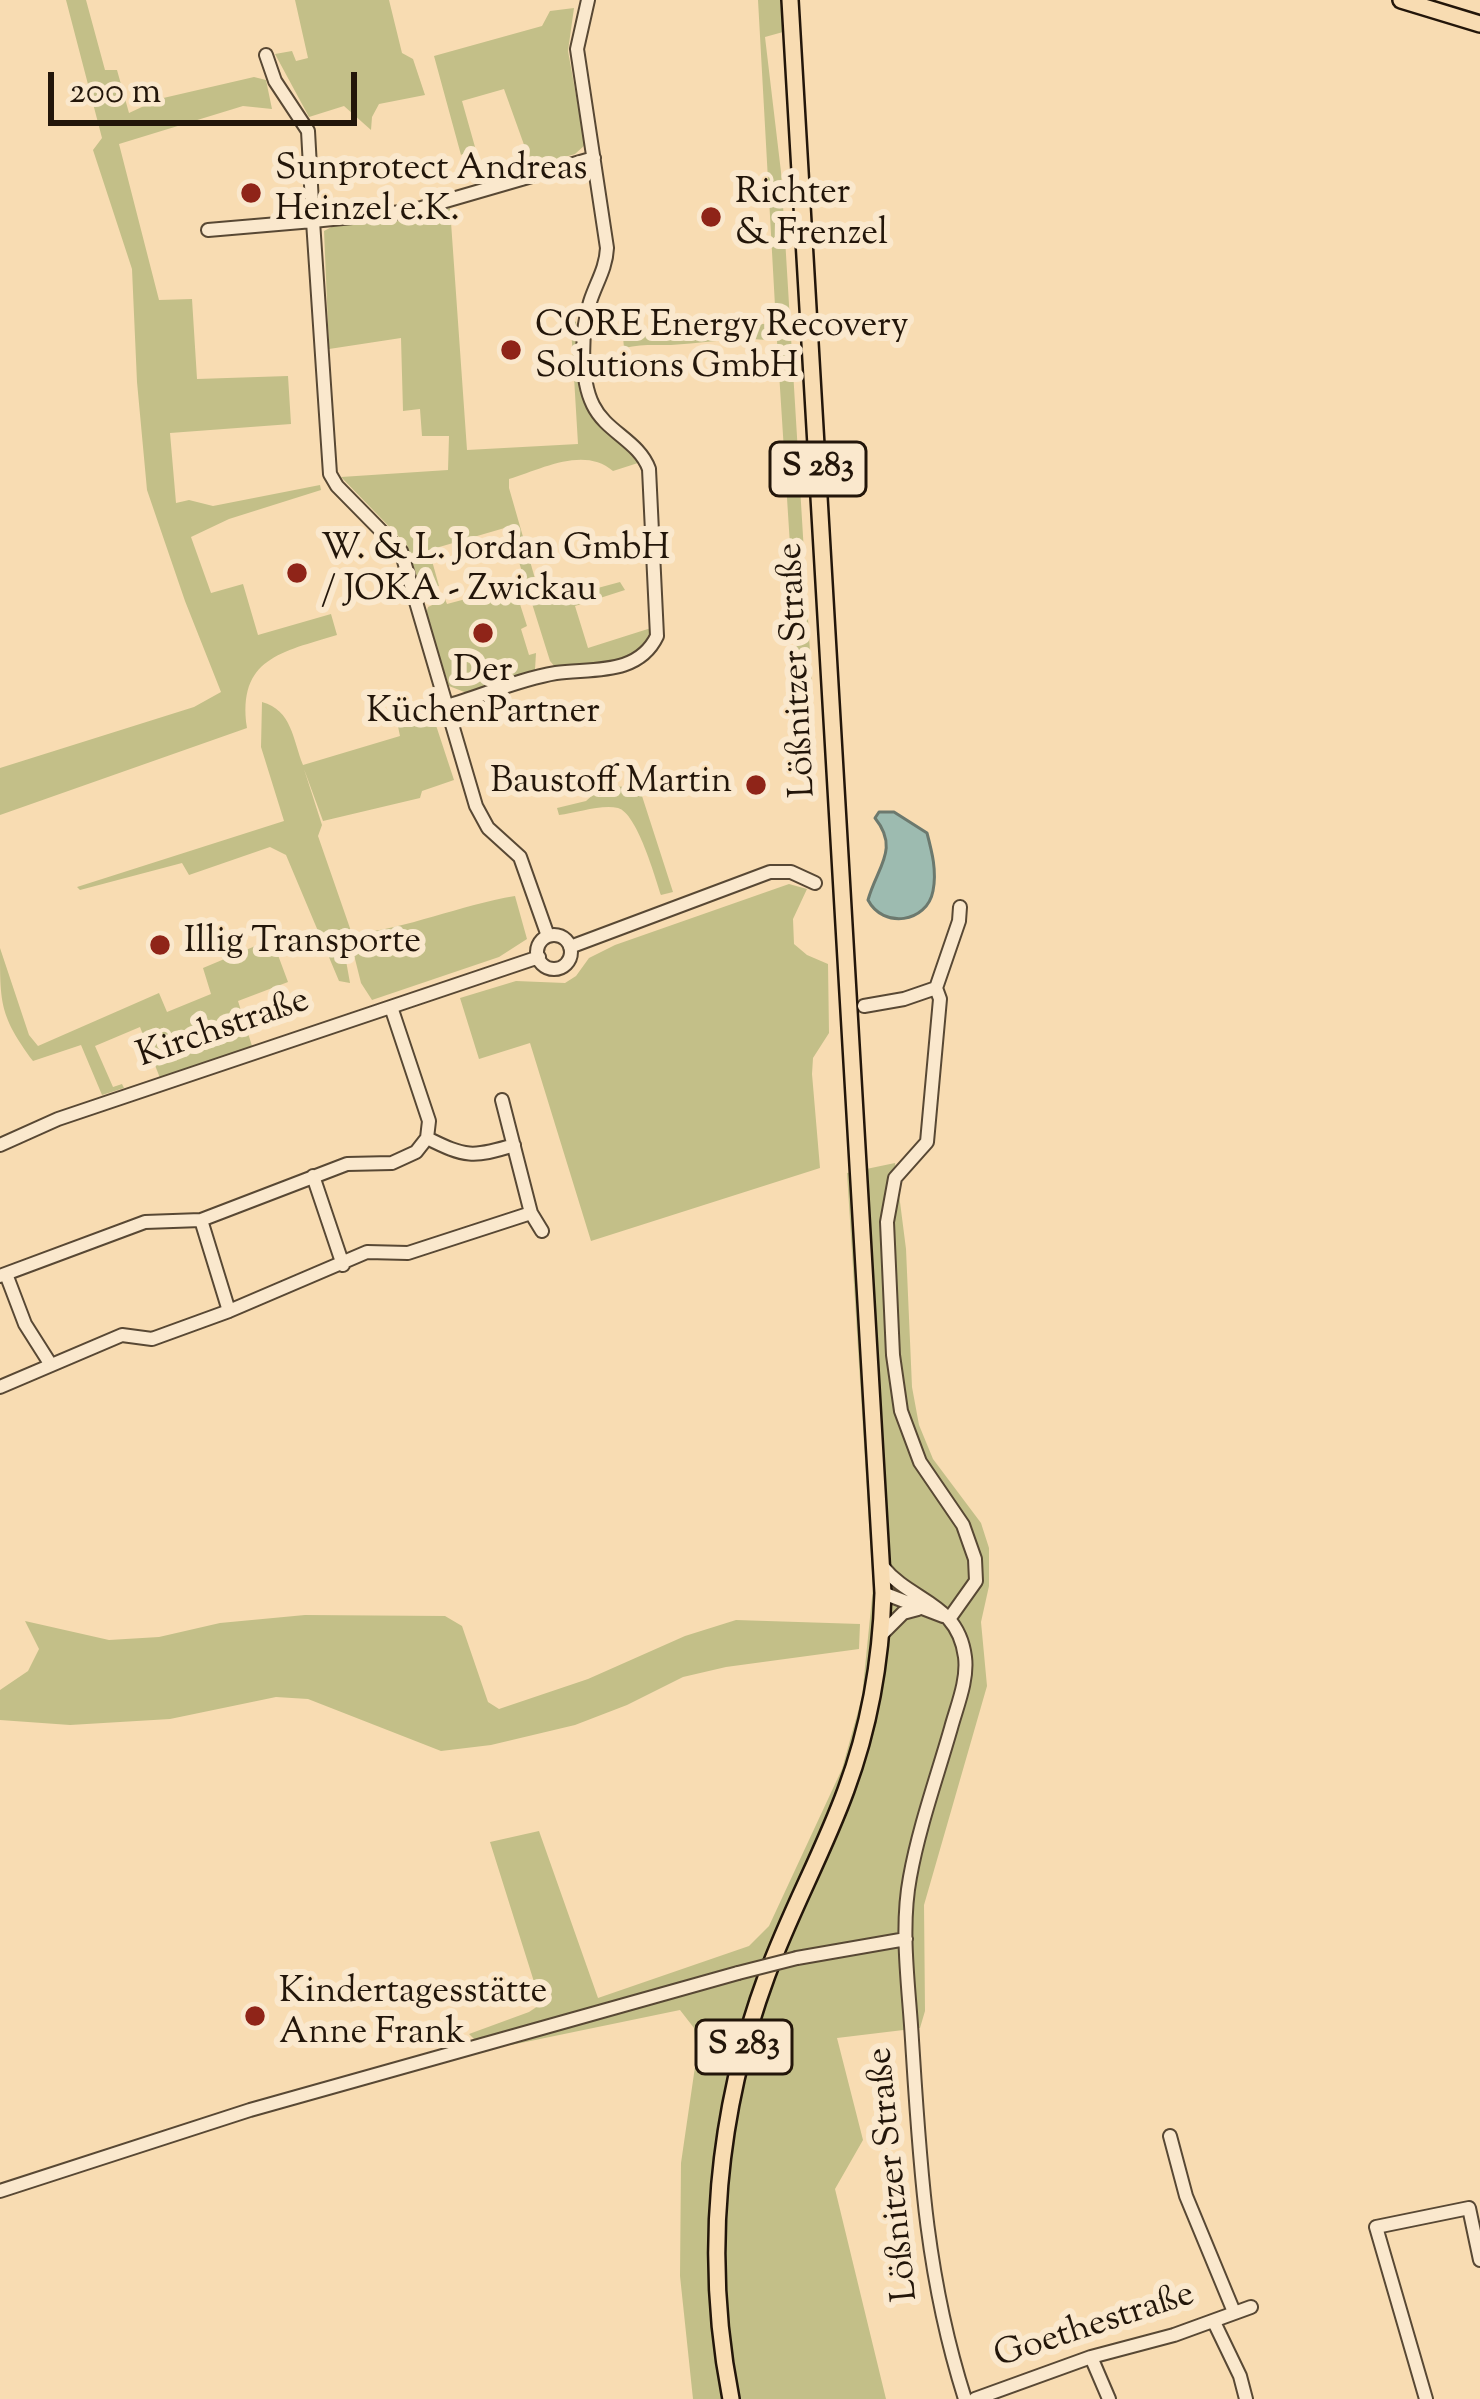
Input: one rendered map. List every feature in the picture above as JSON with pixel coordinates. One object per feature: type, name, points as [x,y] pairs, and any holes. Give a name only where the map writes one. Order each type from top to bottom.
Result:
[{"type":"main road","name":"Lößnitzer Straße","points":[[790,0],[883,1567]]},
{"type":"main road","points":[[1401,0],[1480,24]]},
{"type":"main road","name":"S 283","points":[[731,2399],[721,2332],[717,2248],[729,2112],[767,1974],[853,1770],[881,1635],[883,1567]]},
{"type":"street","points":[[447,706],[557,673],[603,671],[642,655],[657,636],[649,469],[640,451],[596,411],[587,386],[585,320],[608,248],[578,49],[587,0]]},
{"type":"street","points":[[266,55],[274,81],[308,131],[330,473],[338,487],[398,546],[481,818],[520,857],[548,936]]},
{"type":"street","points":[[208,230],[412,212],[594,158]]},
{"type":"street","name":"Kirchstraße","points":[[0,1144],[58,1118],[538,957],[546,966],[559,968],[568,961],[570,947],[770,872],[791,872],[815,883]]},
{"type":"street","points":[[950,1619],[976,1581],[974,1559],[963,1525],[920,1462],[901,1411],[893,1355],[887,1222],[895,1178],[927,1142],[940,999],[936,988],[960,907]]},
{"type":"street","points":[[538,957],[540,943],[548,936],[562,937],[570,947]]},
{"type":"street","points":[[864,1006],[936,988]]},
{"type":"street","points":[[50,1365],[3,1275],[145,1222],[202,1220],[347,1163],[392,1163],[416,1152],[427,1138],[429,1121],[391,1007]]},
{"type":"street","points":[[502,1100],[531,1213],[542,1231]]},
{"type":"street","points":[[427,1138],[458,1154],[478,1156],[514,1145]]},
{"type":"street","points":[[313,1176],[343,1265]]},
{"type":"street","points":[[0,1387],[122,1335],[152,1339],[230,1311],[368,1252],[408,1253],[531,1213]]},
{"type":"street","points":[[202,1220],[230,1311]]},
{"type":"street","points":[[883,1567],[906,1590],[931,1600],[950,1619]]},
{"type":"street","points":[[883,1593],[906,1590]]},
{"type":"street","points":[[883,1593],[950,1619]]},
{"type":"street","points":[[881,1635],[903,1613],[926,1608]]},
{"type":"street","name":"Lößnitzer Straße","points":[[950,1619],[965,1654],[964,1675],[910,1876],[906,1939],[921,2186],[932,2275],[964,2399]]},
{"type":"street","points":[[0,2191],[250,2110],[738,1973],[906,1939]]},
{"type":"street","name":"Goethestraße","points":[[1170,2136],[1186,2196],[1234,2312]]},
{"type":"street","points":[[1426,2399],[1376,2227],[1469,2208],[1480,2260]]},
{"type":"street","name":"Goethestraße","points":[[975,2399],[1251,2307]]},
{"type":"street","points":[[1214,2322],[1249,2399]]},
{"type":"street","points":[[1091,2357],[1109,2399]]},
{"type":"shaded area","points":[[66,0],[86,0],[105,70],[117,70],[129,113],[159,99],[254,77],[266,80],[272,109],[243,106],[119,144],[159,300],[192,299],[197,379],[288,376],[291,424],[170,433],[176,503],[189,500],[213,506],[320,485],[321,490],[229,519],[191,537],[211,593],[243,584],[258,635],[331,614],[337,635],[282,653],[257,672],[249,686],[247,728],[0,815],[0,768],[194,707],[221,692],[147,490],[132,269],[93,150],[102,138]]},
{"type":"shaded area","points":[[295,0],[389,0],[402,53],[413,59],[425,95],[379,104],[371,130],[344,106],[309,117],[275,54],[292,51],[296,61],[308,58]]},
{"type":"shaded area","points":[[758,0],[780,0],[783,32],[765,37],[781,172],[814,718],[801,718],[777,341],[624,348],[623,337],[749,330],[759,324],[776,324]]},
{"type":"shaded area","points":[[574,8],[568,51],[585,145],[575,154],[532,167],[504,89],[462,101],[475,147],[461,155],[434,56],[542,26],[550,11]]},
{"type":"shaded area","points":[[450,208],[467,450],[578,444],[571,327],[576,321],[584,404],[638,463],[613,471],[589,460],[576,460],[509,479],[542,603],[620,582],[625,590],[575,606],[588,648],[651,628],[637,650],[612,662],[556,668],[550,661],[508,527],[429,550],[439,586],[421,590],[407,545],[341,477],[448,470],[449,436],[422,436],[420,409],[403,411],[401,338],[329,349],[324,231],[339,223],[410,220]]},
{"type":"shaded area","points":[[507,588],[513,600],[518,598],[529,655],[536,653],[535,670],[467,693],[449,686],[426,614],[428,607],[445,599],[447,604]]},
{"type":"shaded area","points":[[262,702],[286,719],[303,765],[400,736],[395,712],[429,704],[454,780],[422,791],[420,798],[323,821],[304,769],[322,825],[318,836],[352,934],[515,896],[527,939],[499,957],[372,1000],[361,983],[353,951],[345,955],[350,983],[339,981],[286,855],[270,847],[189,875],[182,863],[80,890],[77,887],[284,821],[261,747]]},
{"type":"shaded area","points":[[603,786],[631,787],[642,796],[673,892],[661,895],[625,812],[604,807],[559,815],[557,808],[586,801]]},
{"type":"shaded area","points":[[789,884],[807,889],[793,919],[794,944],[828,964],[829,1033],[813,1058],[812,1074],[820,1168],[591,1241],[530,1043],[479,1059],[460,998],[516,981],[565,983],[589,958],[615,945]]},
{"type":"shaded area","points":[[272,939],[288,982],[238,1001],[252,1046],[160,1078],[140,1027],[95,1046],[113,1087],[122,1084],[124,1088],[102,1095],[81,1045],[33,1061],[4,1009],[0,948],[29,1035],[38,1046],[159,993],[167,1012],[211,994],[203,968]]},
{"type":"shaded area","points":[[895,1163],[919,1425],[933,1459],[981,1523],[989,1548],[989,1586],[981,1622],[987,1686],[924,1905],[925,2011],[920,2028],[837,2038],[863,2140],[835,2189],[886,2399],[693,2399],[680,2276],[681,2163],[696,2060],[694,2028],[680,2010],[511,2045],[508,2034],[477,2042],[469,2034],[541,2004],[490,1842],[539,1831],[598,1998],[749,1946],[769,1926],[842,1769],[862,1697],[873,1588],[847,1173]]},
{"type":"shaded area","points":[[305,1615],[445,1616],[462,1626],[488,1702],[499,1709],[736,1620],[860,1624],[859,1649],[683,1677],[575,1725],[491,1745],[441,1751],[308,1699],[276,1697],[170,1719],[70,1725],[0,1720],[0,1690],[28,1671],[39,1649],[25,1621],[109,1640]]},
{"type":"water","points":[[879,812],[894,812],[927,833],[933,891],[914,916],[884,915],[868,900],[886,849],[875,818]]},
{"type":"place","name":"Sunprotect Andreas Heinzel e.K.","points":[[251,193]]},
{"type":"place","name":"Richter & Frenzel","points":[[711,217]]},
{"type":"place","name":"CORE Energy Recovery Solutions GmbH","points":[[511,350]]},
{"type":"place","name":"W. & L. Jordan GmbH / JOKA - Zwickau","points":[[297,573]]},
{"type":"place","name":"Der KüchenPartner","points":[[483,633]]},
{"type":"place","name":"Baustoff Martin","points":[[756,785]]},
{"type":"place","name":"Illig Transporte","points":[[160,945]]},
{"type":"place","name":"Kindertagesstätte Anne Frank","points":[[255,2016]]}]
